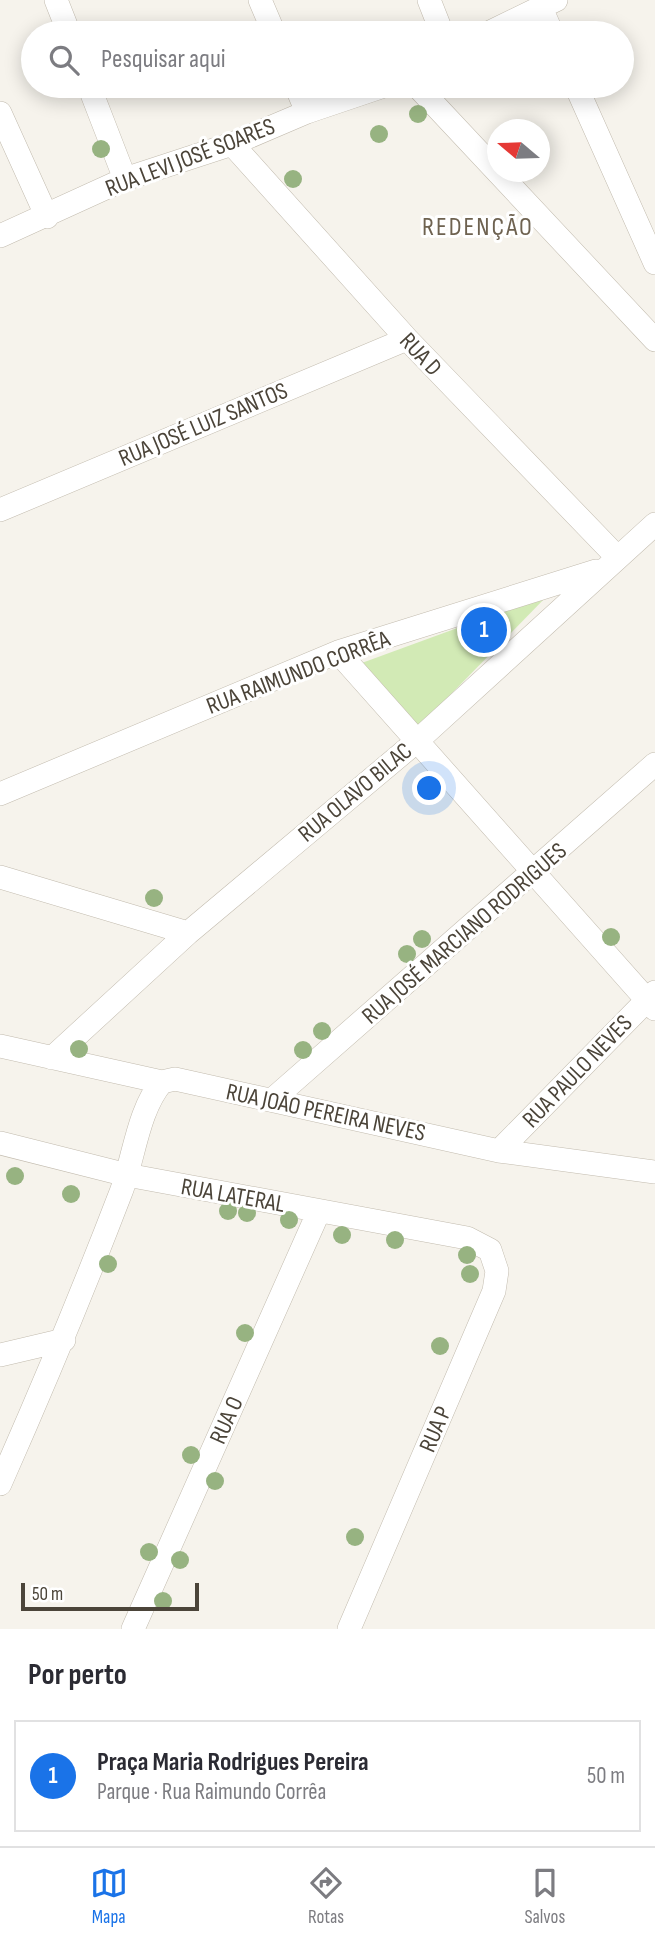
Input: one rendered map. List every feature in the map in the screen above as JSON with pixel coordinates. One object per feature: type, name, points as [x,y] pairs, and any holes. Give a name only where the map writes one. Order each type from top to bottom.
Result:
[{"type":"street","points":[[56,0],[64,21]]},
{"type":"street","points":[[260,0],[269,21]]},
{"type":"street","points":[[429,0],[437,21]]},
{"type":"street","points":[[513,21],[548,4]]},
{"type":"street","points":[[94,98],[125,179]]},
{"type":"street","points":[[301,98],[307,112]]},
{"type":"street","name":"RUA LEVI JOSÉ SOARES","points":[[0,236],[47,217],[125,179],[232,144],[307,112],[348,98]]},
{"type":"street","points":[[428,98],[655,340]]},
{"type":"street","points":[[581,98],[655,263]]},
{"type":"street","points":[[0,113],[7,143],[47,217]]},
{"type":"street","name":"RUA D","points":[[232,144],[610,563]]},
{"type":"street","name":"RUA JOSÉ LUIZ SANTOS","points":[[0,510],[407,339]]},
{"type":"street","name":"RUA OLAVO BILAC","points":[[52,1058],[188,933],[417,741],[655,524]]},
{"type":"street","name":"RUA RAIMUNDO CORRÊA","points":[[0,794],[338,652],[610,563]]},
{"type":"street","points":[[338,652],[534,873],[652,1000]]},
{"type":"street","name":"RUA JOSÉ MARCIANO RODRIGUES","points":[[272,1100],[534,873],[655,764]]},
{"type":"street","points":[[0,877],[188,933]]},
{"type":"street","name":"RUA PAULO NEVES","points":[[499,1151],[652,1000]]},
{"type":"street","name":"RUA JOÃO PEREIRA NEVES","points":[[0,1046],[162,1082],[175,1079],[499,1151],[655,1172]]},
{"type":"street","points":[[0,1484],[64,1340],[127,1175],[152,1093],[162,1082]]},
{"type":"street","name":"RUA LATERAL","points":[[0,1143],[127,1175],[467,1238]]},
{"type":"street","name":"RUA O","points":[[133,1629],[318,1211]]},
{"type":"street","name":"RUA P","points":[[349,1629],[494,1290],[497,1271],[490,1250],[467,1238]]},
{"type":"street","points":[[1,1354],[64,1340]]},
{"type":"green space","points":[[548,595],[415,731],[359,664]]},
{"type":"place","name":"Praça Maria Rodrigues Pereira","points":[[484,630]]},
{"type":"district","name":"REDENÇÃO","points":[[478,226]]}]
